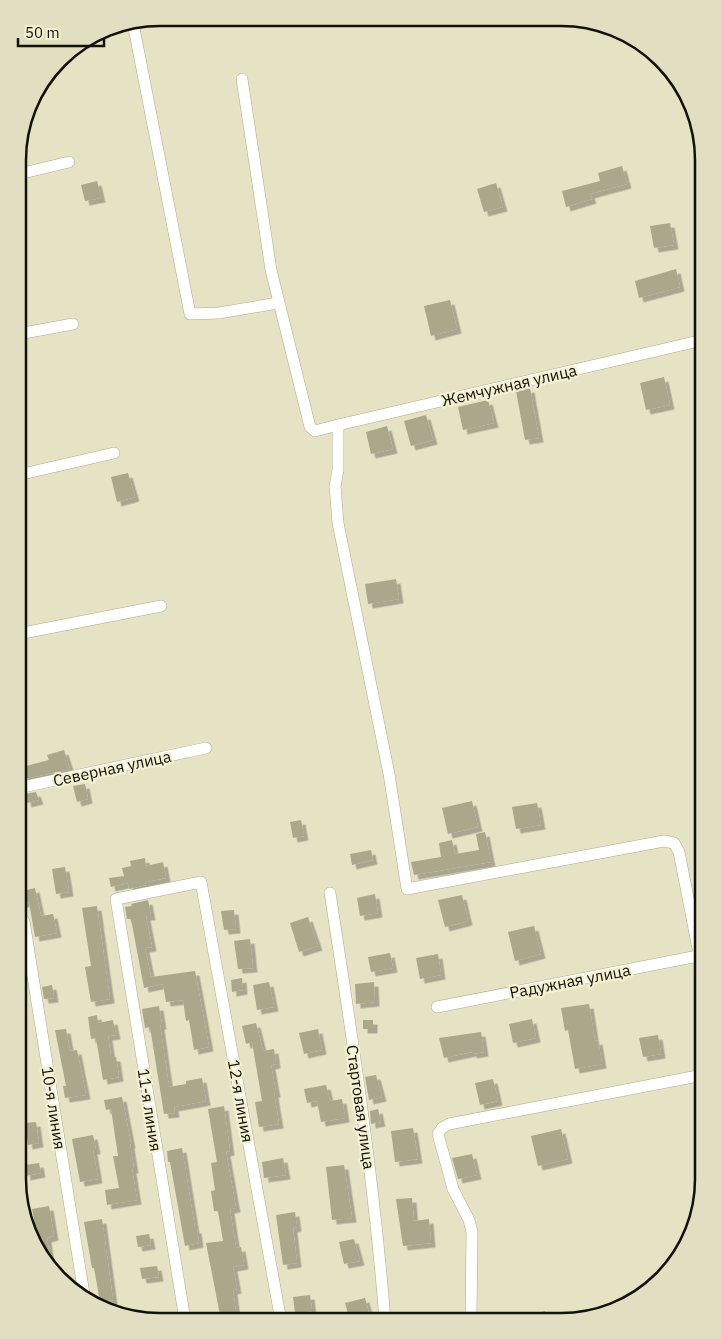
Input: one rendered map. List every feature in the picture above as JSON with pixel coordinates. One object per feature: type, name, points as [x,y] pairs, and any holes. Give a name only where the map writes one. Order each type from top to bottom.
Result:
[{"type":"street","points":[[134,29],[190,314],[219,313],[278,303],[271,270],[242,80]]},
{"type":"street","points":[[26,172],[69,162]]},
{"type":"street","name":"Жемчужная улица","points":[[278,303],[310,428],[315,431],[695,342]]},
{"type":"street","points":[[26,333],[73,324]]},
{"type":"street","points":[[338,425],[338,470],[335,486],[338,523],[389,774],[407,889],[664,841],[674,843],[679,852],[694,920]]},
{"type":"street","points":[[26,473],[114,453]]},
{"type":"street","points":[[26,632],[161,606]]},
{"type":"street","name":"Северная улица","points":[[26,786],[206,748]]},
{"type":"street","name":"11-я линия","points":[[184,1313],[116,899],[201,882]]},
{"type":"street","name":"12-я линия","points":[[201,882],[280,1313]]},
{"type":"street","name":"Стартовая улица","points":[[330,893],[367,1147],[380,1249],[385,1313]]},
{"type":"street","name":"10-я линия","points":[[26,933],[83,1288]]},
{"type":"street","name":"Радужная улица","points":[[437,1007],[694,957]]},
{"type":"street","points":[[471,1313],[472,1232],[469,1220],[454,1189],[438,1134],[442,1128],[448,1124],[694,1077]]},
{"type":"building","points":[[622,166],[627,184],[590,194],[592,199],[566,207],[562,191],[600,181],[598,173]]},
{"type":"building","points":[[97,181],[101,198],[85,201],[81,185]]},
{"type":"building","points":[[496,183],[503,207],[484,212],[477,189]]},
{"type":"building","points":[[670,223],[674,245],[654,248],[650,226]]},
{"type":"building","points":[[676,269],[680,287],[639,298],[635,281]]},
{"type":"building","points":[[450,300],[457,329],[431,336],[424,306]]},
{"type":"building","points":[[664,377],[670,405],[646,410],[640,383]]},
{"type":"building","points":[[530,388],[539,438],[525,440],[516,391]]},
{"type":"building","points":[[488,400],[494,423],[463,430],[458,407]]},
{"type":"building","points":[[426,415],[433,440],[411,446],[404,421]]},
{"type":"building","points":[[387,426],[393,449],[371,454],[366,432]]},
{"type":"building","points":[[128,473],[135,497],[117,502],[111,477]]},
{"type":"building","points":[[396,579],[399,599],[368,604],[365,584]]},
{"type":"building","points":[[64,750],[70,769],[26,779],[26,766],[49,760],[47,755]]},
{"type":"building","points":[[85,784],[88,799],[77,802],[73,786]]},
{"type":"building","points":[[36,792],[39,800],[27,803],[26,794]]},
{"type":"building","points":[[472,801],[478,827],[448,834],[442,808]]},
{"type":"building","points":[[537,803],[541,825],[516,829],[512,807]]},
{"type":"building","points":[[301,820],[304,836],[293,838],[290,822]]},
{"type":"building","points":[[485,832],[491,862],[414,875],[411,862],[441,857],[439,843],[452,840],[455,854],[479,850],[476,834]]},
{"type":"building","points":[[371,850],[373,860],[352,865],[350,854]]},
{"type":"building","points":[[145,858],[146,866],[163,862],[166,878],[145,882],[146,885],[129,889],[128,883],[111,887],[109,878],[124,876],[122,868],[131,866],[130,861]]},
{"type":"building","points":[[65,867],[69,892],[56,894],[52,869]]},
{"type":"building","points":[[35,888],[41,916],[53,914],[57,933],[35,937],[29,902],[26,903],[26,890]]},
{"type":"building","points":[[375,894],[378,913],[360,916],[357,898]]},
{"type":"building","points":[[462,895],[468,921],[445,927],[438,900]]},
{"type":"building","points":[[148,900],[151,916],[146,916],[152,947],[145,948],[151,977],[195,971],[209,1047],[194,1050],[189,1020],[186,1021],[183,1000],[166,1002],[163,984],[144,988],[131,919],[127,919],[125,907]]},
{"type":"building","points":[[97,906],[110,999],[91,1002],[85,967],[91,966],[82,908]]},
{"type":"building","points":[[234,910],[236,929],[224,930],[221,911]]},
{"type":"building","points":[[308,917],[318,946],[299,952],[290,923]]},
{"type":"building","points":[[534,926],[541,954],[515,961],[508,932]]},
{"type":"building","points":[[250,939],[253,968],[238,969],[234,941]]},
{"type":"building","points":[[390,953],[393,968],[371,972],[368,957]]},
{"type":"building","points":[[438,954],[441,975],[420,979],[416,958]]},
{"type":"building","points":[[242,978],[243,990],[232,992],[231,980]]},
{"type":"building","points":[[269,982],[274,1007],[257,1010],[253,985]]},
{"type":"building","points":[[374,982],[375,1002],[356,1004],[355,984]]},
{"type":"building","points":[[52,985],[54,998],[44,999],[42,987]]},
{"type":"building","points":[[589,1004],[595,1041],[598,1040],[602,1064],[575,1069],[568,1030],[565,1031],[561,1008]]},
{"type":"building","points":[[159,1006],[169,1087],[186,1084],[186,1081],[202,1078],[206,1101],[174,1107],[175,1113],[164,1114],[150,1027],[145,1028],[142,1009]]},
{"type":"building","points":[[97,1015],[98,1023],[113,1020],[116,1035],[108,1036],[111,1057],[116,1057],[119,1077],[103,1080],[96,1038],[91,1039],[88,1017]]},
{"type":"building","points":[[532,1019],[536,1038],[513,1043],[509,1024]]},
{"type":"building","points":[[363,1020],[373,1020],[373,1029],[363,1029]]},
{"type":"building","points":[[256,1023],[263,1051],[274,1049],[276,1064],[271,1065],[279,1124],[259,1127],[255,1102],[262,1101],[252,1042],[246,1044],[242,1026]]},
{"type":"building","points":[[66,1029],[70,1051],[77,1050],[86,1095],[65,1098],[63,1086],[66,1086],[55,1030]]},
{"type":"building","points":[[318,1029],[322,1050],[304,1054],[299,1033]]},
{"type":"building","points":[[481,1032],[484,1052],[472,1054],[472,1052],[444,1058],[439,1038]]},
{"type":"building","points":[[658,1035],[661,1054],[643,1057],[639,1038]]},
{"type":"building","points":[[376,1075],[382,1097],[369,1100],[365,1077]]},
{"type":"building","points":[[493,1079],[498,1101],[480,1105],[475,1083]]},
{"type":"building","points":[[326,1085],[330,1101],[342,1099],[345,1118],[321,1122],[317,1101],[307,1103],[304,1089]]},
{"type":"building","points":[[122,1097],[131,1144],[134,1169],[132,1169],[137,1200],[107,1205],[105,1190],[119,1188],[113,1156],[118,1156],[111,1109],[106,1110],[104,1100]]},
{"type":"building","points":[[224,1106],[230,1151],[226,1152],[236,1208],[230,1209],[236,1248],[241,1247],[244,1265],[233,1267],[237,1289],[233,1290],[236,1313],[220,1313],[206,1243],[223,1241],[218,1211],[214,1211],[211,1191],[215,1190],[211,1163],[217,1162],[208,1109]]},
{"type":"building","points":[[378,1109],[381,1122],[371,1124],[370,1111]]},
{"type":"building","points":[[36,1122],[39,1143],[28,1145],[26,1123]]},
{"type":"building","points":[[413,1128],[418,1159],[395,1162],[391,1131]]},
{"type":"building","points":[[561,1129],[568,1159],[538,1166],[531,1136]]},
{"type":"building","points":[[93,1135],[96,1150],[93,1150],[98,1179],[80,1182],[72,1139]]},
{"type":"building","points":[[182,1148],[199,1243],[185,1246],[167,1151]]},
{"type":"building","points":[[472,1154],[477,1175],[458,1179],[452,1158]]},
{"type":"building","points":[[283,1158],[286,1175],[264,1178],[262,1162]]},
{"type":"building","points":[[39,1163],[41,1173],[26,1176],[26,1165]]},
{"type":"building","points":[[344,1165],[352,1218],[332,1220],[326,1167]]},
{"type":"building","points":[[412,1198],[414,1221],[429,1219],[431,1243],[403,1246],[396,1199]]},
{"type":"building","points":[[49,1206],[54,1236],[47,1238],[49,1254],[34,1225],[32,1209]]},
{"type":"building","points":[[295,1212],[297,1227],[293,1228],[297,1263],[283,1265],[276,1215]]},
{"type":"building","points":[[102,1219],[113,1300],[106,1301],[99,1298],[84,1222]]},
{"type":"building","points":[[149,1234],[151,1245],[138,1247],[136,1236]]},
{"type":"building","points":[[354,1239],[360,1261],[344,1264],[339,1242]]},
{"type":"building","points":[[157,1266],[159,1277],[142,1279],[140,1268]]},
{"type":"building","points":[[310,1295],[312,1311],[295,1313],[293,1297]]},
{"type":"building","points":[[365,1298],[369,1313],[348,1313],[345,1303]]}]
